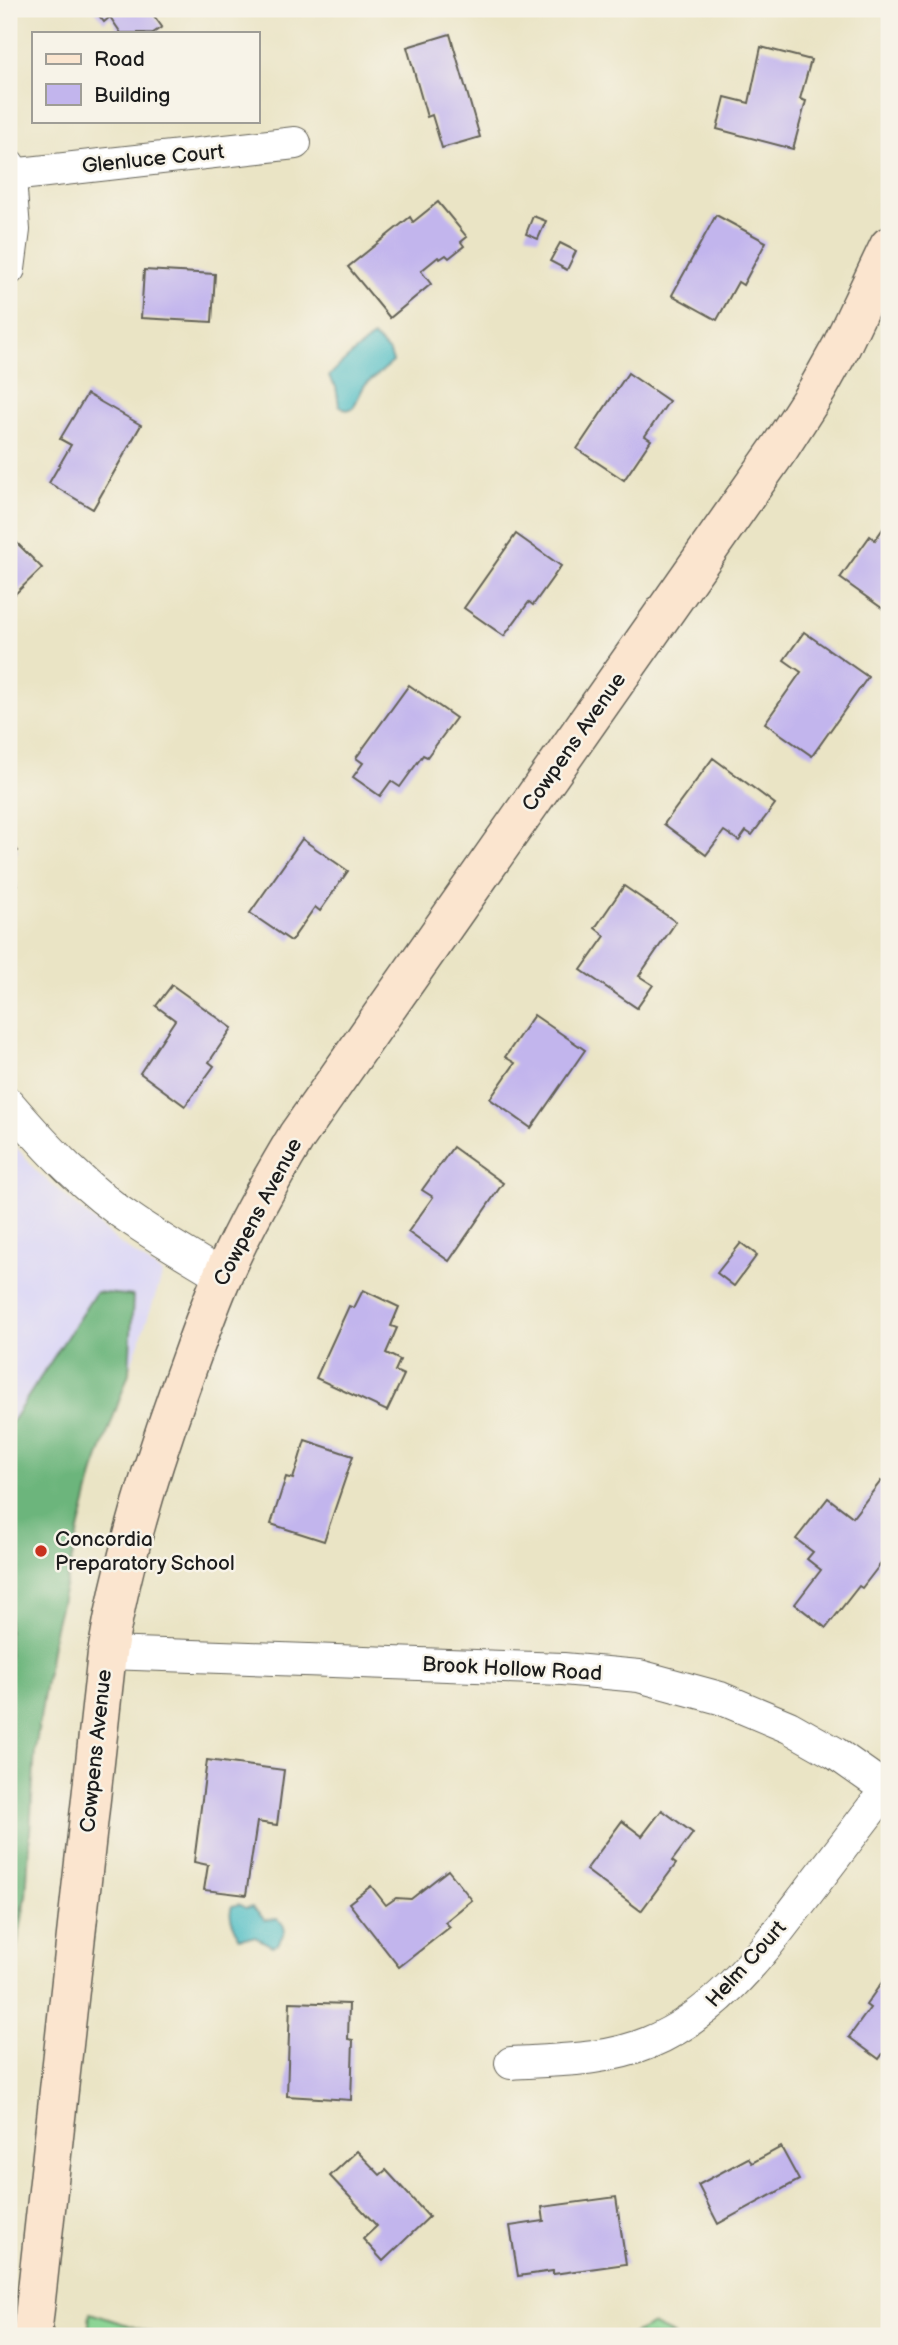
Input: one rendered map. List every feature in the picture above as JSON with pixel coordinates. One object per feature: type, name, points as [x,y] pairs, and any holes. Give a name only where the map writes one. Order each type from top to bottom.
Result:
[{"type":"street","name":"Glenluce Court","points":[[10,170],[295,143]]},
{"type":"street","points":[[9,269],[14,230],[10,170]]},
{"type":"street","name":"Cowpens Avenue","points":[[32,2336],[107,1653],[117,1591],[136,1519],[163,1435],[222,1276],[297,1136],[734,514],[817,390],[841,347],[889,246]]},
{"type":"street","points":[[9,1104],[56,1155],[124,1214],[222,1276]]},
{"type":"street","name":"Brook Hollow Road","points":[[107,1653],[563,1670],[639,1676],[720,1698],[789,1727],[888,1788]]},
{"type":"street","name":"Helm Court","points":[[511,2063],[597,2057],[647,2044],[692,2021],[726,1992],[761,1952],[888,1788]]},
{"type":"shaded area","name":"Concordia Preparatory School","points":[[9,1138],[36,1171],[118,1242],[163,1274],[94,1471],[54,1631],[35,1750],[26,1897],[9,1942]]},
{"type":"green space","name":"Concordia Preparatory School","points":[[96,1292],[133,1296],[129,1373],[94,1471],[54,1631],[35,1750],[26,1897],[9,1942],[9,1426]]},
{"type":"green space","points":[[26,1897],[9,1991],[9,1942]]},
{"type":"green space","points":[[90,2313],[162,2336],[88,2336]]},
{"type":"green space","points":[[652,2325],[675,2336],[630,2336]]},
{"type":"water","points":[[374,337],[390,353],[393,362],[364,386],[353,408],[347,410],[339,405],[336,387],[329,377]]},
{"type":"water","points":[[239,1904],[245,1908],[252,1907],[265,1920],[277,1919],[283,1924],[285,1931],[278,1944],[272,1946],[255,1937],[239,1938],[231,1915],[232,1906]]},
{"type":"building","points":[[94,9],[149,9],[162,27],[154,32],[120,32],[110,17],[104,22]]},
{"type":"building","points":[[450,34],[480,137],[442,148],[432,115],[427,117],[407,47]]},
{"type":"building","points":[[761,47],[811,60],[800,99],[806,101],[793,149],[717,129],[725,97],[749,103]]},
{"type":"building","points":[[438,202],[467,237],[461,242],[464,246],[449,258],[446,255],[440,259],[438,257],[421,271],[431,284],[390,318],[348,267],[410,217],[413,222]]},
{"type":"building","points":[[716,215],[766,242],[743,285],[738,282],[717,320],[672,295]]},
{"type":"building","points":[[533,216],[546,221],[538,239],[526,234]]},
{"type":"building","points":[[560,243],[576,251],[567,270],[550,261]]},
{"type":"building","points":[[144,270],[215,274],[212,322],[141,318]]},
{"type":"building","points":[[628,373],[669,401],[645,436],[651,440],[624,480],[577,449]]},
{"type":"building","points":[[87,394],[141,425],[93,509],[49,483],[71,445],[60,439]]},
{"type":"building","points":[[889,520],[889,607],[886,611],[840,578],[870,536],[875,540]]},
{"type":"building","points":[[516,534],[561,566],[533,605],[529,602],[504,636],[464,608]]},
{"type":"building","points":[[9,535],[42,568],[9,600]]},
{"type":"building","points":[[804,632],[868,677],[812,756],[765,723],[801,672],[784,660]]},
{"type":"building","points":[[409,685],[456,718],[427,757],[423,755],[400,787],[391,781],[380,796],[353,777],[363,763],[356,758]]},
{"type":"building","points":[[713,758],[775,804],[752,835],[746,831],[739,841],[724,831],[706,855],[664,824]]},
{"type":"building","points":[[302,839],[348,871],[320,911],[315,907],[291,941],[250,913]]},
{"type":"building","points":[[9,840],[18,851],[9,859]]},
{"type":"building","points":[[9,876],[17,885],[9,891]]},
{"type":"building","points":[[624,886],[676,922],[639,976],[653,985],[637,1008],[581,970],[605,936],[595,928]]},
{"type":"building","points":[[172,985],[232,1028],[209,1062],[214,1066],[185,1106],[140,1073],[175,1020],[156,1006]]},
{"type":"building","points":[[534,1015],[585,1050],[531,1128],[490,1099],[515,1063],[505,1057]]},
{"type":"building","points":[[453,1147],[503,1183],[449,1261],[408,1232],[433,1197],[422,1190]]},
{"type":"building","points":[[741,1243],[757,1255],[734,1286],[717,1273]]},
{"type":"building","points":[[363,1290],[399,1307],[391,1326],[397,1328],[386,1353],[400,1360],[395,1371],[404,1375],[387,1411],[316,1378],[349,1306],[354,1308]]},
{"type":"building","points":[[305,1440],[353,1456],[324,1541],[271,1524],[286,1477],[293,1479]]},
{"type":"building","points":[[881,1481],[889,1487],[889,1553],[826,1628],[795,1604],[821,1570],[807,1559],[813,1552],[796,1539],[828,1498],[853,1517]]},
{"type":"building","points":[[207,1760],[284,1770],[277,1825],[257,1822],[246,1895],[204,1890],[208,1865],[194,1862]]},
{"type":"building","points":[[662,1810],[693,1833],[672,1861],[676,1864],[641,1911],[586,1870],[622,1821],[642,1836]]},
{"type":"building","points":[[448,1870],[472,1900],[445,1922],[450,1927],[399,1967],[349,1903],[371,1886],[386,1905],[396,1898],[411,1899]]},
{"type":"building","points":[[889,1972],[889,2045],[879,2059],[849,2037],[870,2008],[866,2005]]},
{"type":"building","points":[[290,2002],[349,2004],[348,2039],[353,2040],[351,2100],[287,2096]]},
{"type":"building","points":[[781,2147],[799,2180],[718,2224],[698,2185],[748,2158],[752,2163]]},
{"type":"building","points":[[357,2151],[380,2175],[386,2170],[429,2217],[383,2261],[363,2239],[377,2226],[330,2176]]},
{"type":"building","points":[[616,2197],[626,2264],[518,2276],[510,2226],[544,2221],[542,2207]]},
{"type":"place","name":"Concordia Preparatory School","points":[[41,1551]]}]
